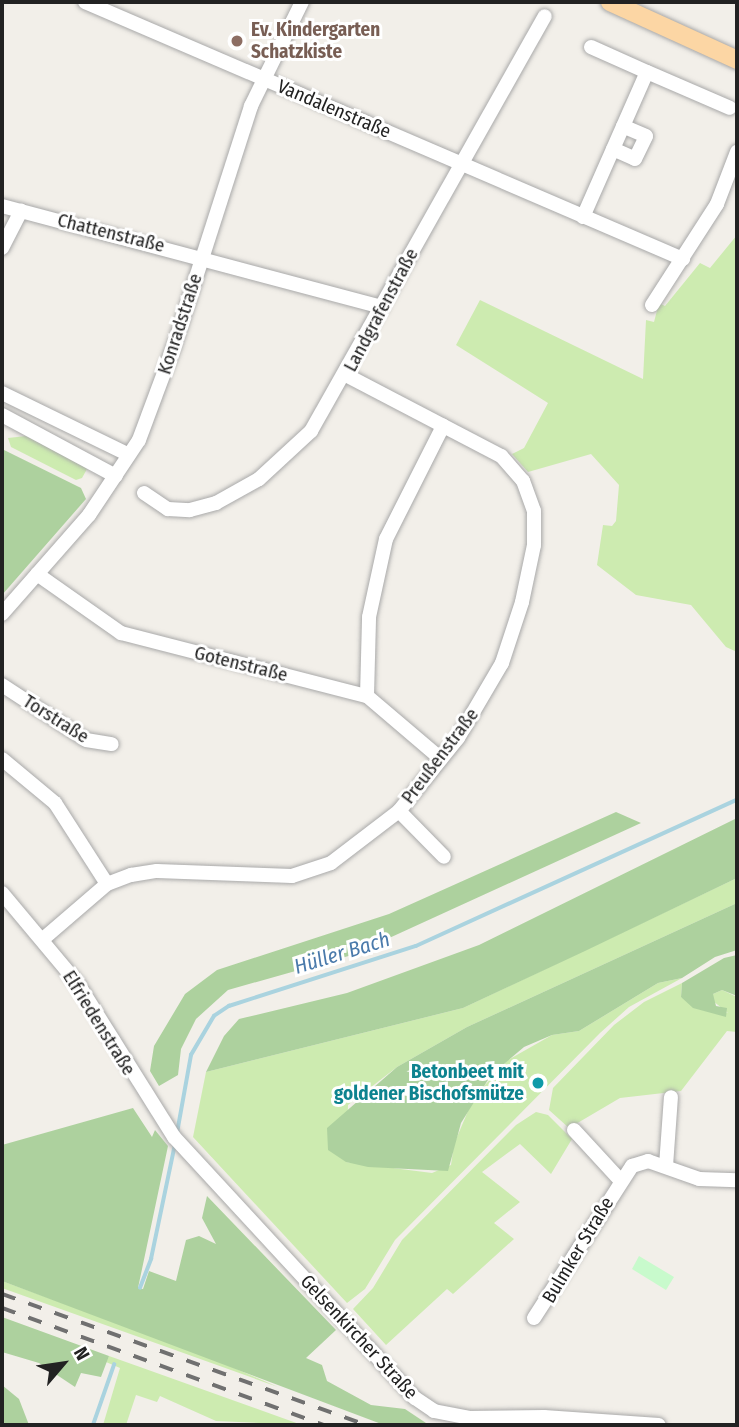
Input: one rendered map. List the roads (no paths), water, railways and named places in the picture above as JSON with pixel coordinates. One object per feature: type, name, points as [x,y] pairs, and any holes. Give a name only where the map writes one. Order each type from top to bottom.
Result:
[{"type":"main road","points":[[610,2],[737,60]]},
{"type":"street","name":"Vandalenstraße","points":[[85,2],[683,259]]},
{"type":"street","name":"Konradstraße","points":[[2,614],[116,476],[154,404],[262,79],[302,2]]},
{"type":"street","name":"Landgrafenstraße","points":[[144,494],[168,509],[190,510],[236,493],[270,470],[311,431],[346,375],[545,16]]},
{"type":"street","points":[[591,47],[730,107]]},
{"type":"street","points":[[583,217],[647,72]]},
{"type":"street","points":[[613,149],[635,159],[646,136],[623,126]]},
{"type":"street","points":[[652,305],[717,204],[737,152]]},
{"type":"street","name":"Chattenstraße","points":[[2,206],[202,256],[382,307]]},
{"type":"street","points":[[2,248],[20,211]]},
{"type":"street","name":"Preußenstraße","points":[[43,939],[107,884],[157,871],[303,874],[351,850],[399,811],[472,716],[502,663],[522,602],[534,532],[530,498],[516,471],[501,456],[346,375]]},
{"type":"street","points":[[2,393],[129,455]]},
{"type":"street","points":[[2,415],[116,476]]},
{"type":"street","points":[[367,696],[369,617],[386,539],[443,426]]},
{"type":"street","name":"Gotenstraße","points":[[37,573],[121,633],[367,696],[441,758]]},
{"type":"street","name":"Torstraße","points":[[2,685],[86,740],[111,744]]},
{"type":"street","points":[[2,759],[55,803],[107,884]]},
{"type":"street","points":[[399,811],[444,857]]},
{"type":"street","name":"Elfriedenstraße","points":[[2,893],[78,984],[140,1090]]},
{"type":"street","name":"Gelsenkircher Straße","points":[[140,1090],[193,1160],[415,1398],[444,1415],[481,1422],[544,1417],[659,1425]]},
{"type":"street","points":[[666,1166],[671,1097]]},
{"type":"street","name":"Bulmker Straße","points":[[574,1130],[620,1180]]},
{"type":"street","name":"Bulmker Straße","points":[[534,1318],[620,1180],[639,1163],[666,1166],[699,1179],[737,1180]]},
{"type":"waterway","name":"Hüller Bach","points":[[177,1133],[191,1055],[214,1016],[229,1006],[416,946],[737,800]]},
{"type":"waterway","name":"Hüller Bach","points":[[140,1288],[151,1259],[175,1144]]},
{"type":"waterway","name":"Hüller Bach","points":[[93,1425],[114,1365]]},
{"type":"railway","points":[[2,1294],[365,1425]]},
{"type":"railway","points":[[2,1308],[323,1425]]},
{"type":"place","name":"Ev. Kindergarten Schatzkiste","points":[[237,41]]},
{"type":"place","name":"Betonbeet mit goldener Bischofsmütze","points":[[538,1083]]}]
